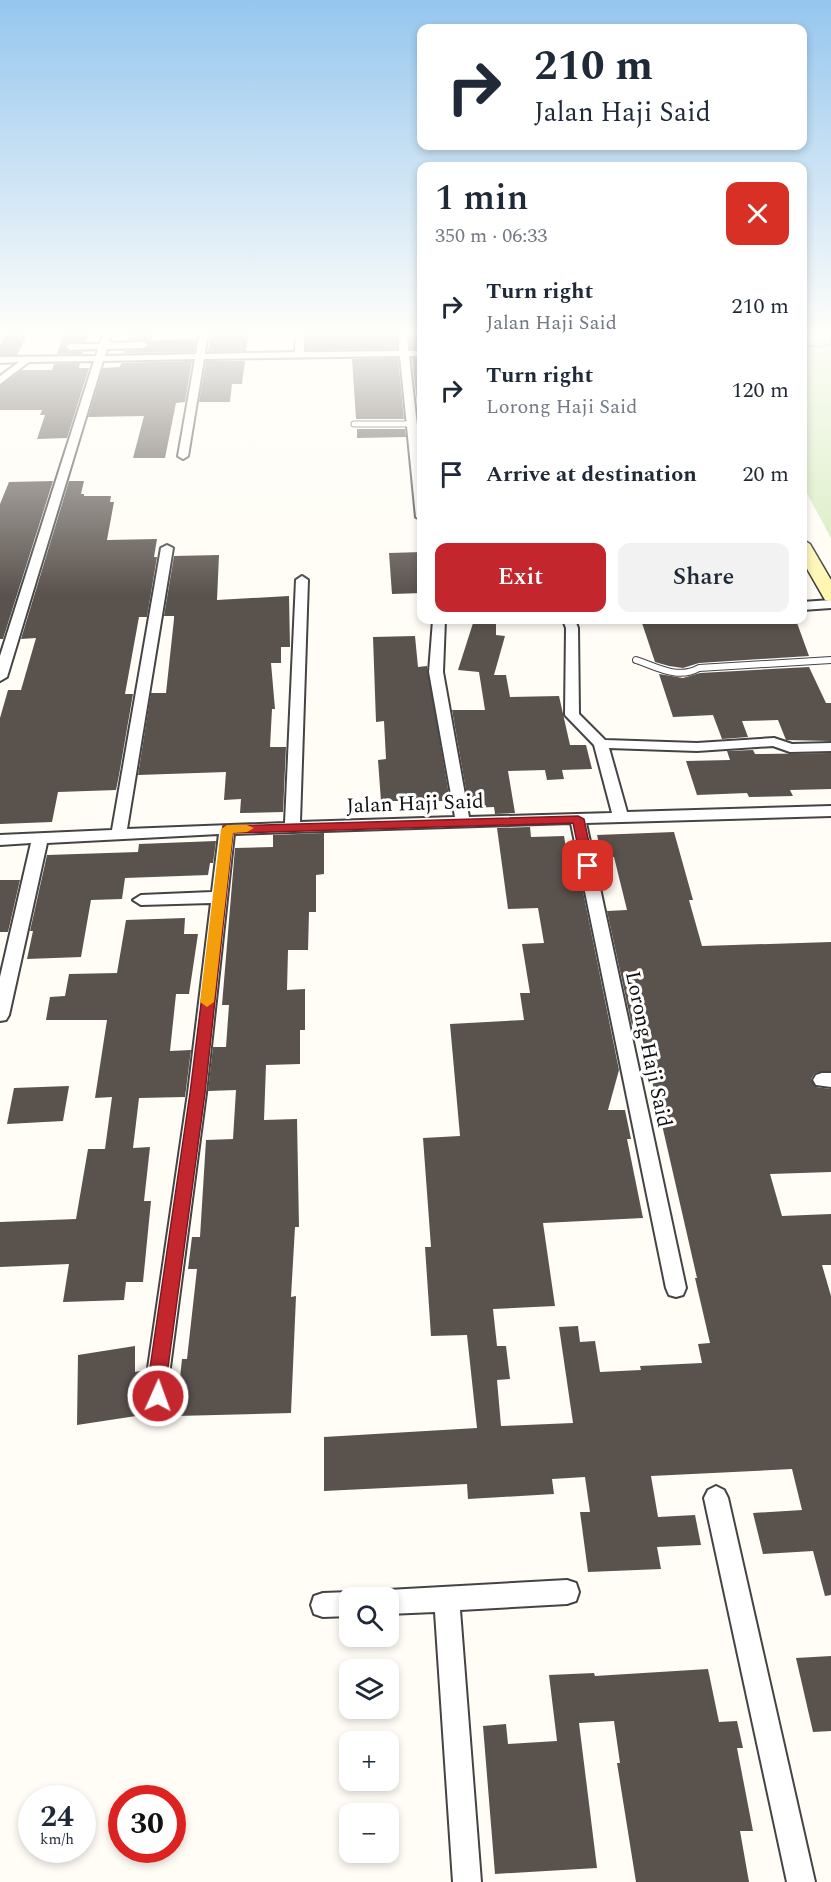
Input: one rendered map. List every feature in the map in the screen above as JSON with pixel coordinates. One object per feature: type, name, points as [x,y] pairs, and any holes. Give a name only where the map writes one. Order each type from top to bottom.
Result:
[{"type":"main road","points":[[807,554],[831,596]]},
{"type":"street","points":[[0,677],[80,419]]},
{"type":"street","points":[[183,456],[189,419]]},
{"type":"street","points":[[409,419],[417,478]]},
{"type":"street","points":[[119,834],[167,548]]},
{"type":"street","points":[[292,827],[302,580]]},
{"type":"street","points":[[807,606],[831,604]]},
{"type":"street","points":[[440,624],[436,672],[464,823]]},
{"type":"street","points":[[570,624],[572,715],[601,744],[621,818]]},
{"type":"street","points":[[601,744],[697,747],[774,742],[790,748],[831,747]]},
{"type":"street","name":"Jalan Haji Said","points":[[0,840],[227,829],[831,811]]},
{"type":"street","name":"Lorong Haji Said","points":[[578,819],[675,1288]]},
{"type":"street","points":[[158,1396],[158,1375],[197,1093],[227,829]]},
{"type":"street","points":[[0,1015],[40,838]]},
{"type":"street","points":[[141,900],[219,897]]},
{"type":"street","points":[[716,1498],[801,1882]]},
{"type":"street","points":[[399,1601],[567,1592]]},
{"type":"street","points":[[447,1599],[467,1882]]},
{"type":"street","points":[[323,1605],[339,1604]]},
{"type":"lane","points":[[354,424],[410,424]]},
{"type":"lane","points":[[636,660],[674,674],[693,673],[699,668],[831,660]]},
{"type":"green space","points":[[807,419],[831,419],[831,538],[807,493]]},
{"type":"building","points":[[44,419],[73,419],[67,438],[37,439]]},
{"type":"building","points":[[143,419],[173,419],[165,458],[133,458]]},
{"type":"building","points":[[357,429],[405,429],[406,437],[357,438]]},
{"type":"building","points":[[53,481],[3,639],[0,639],[0,504],[9,482]]},
{"type":"building","points":[[69,481],[84,481],[81,494],[84,496],[111,496],[110,502],[114,502],[107,540],[157,539],[154,557],[157,557],[147,617],[139,617],[125,694],[133,694],[116,790],[58,792],[52,822],[0,824],[0,718],[8,690],[21,690],[36,638],[21,639]]},
{"type":"building","points":[[417,552],[417,593],[392,594],[389,553]]},
{"type":"building","points":[[219,555],[217,600],[289,596],[290,647],[281,647],[281,663],[271,663],[275,709],[272,709],[270,747],[286,747],[283,812],[240,813],[241,799],[224,800],[226,772],[138,775],[151,693],[166,693],[174,616],[164,616],[174,556]]},
{"type":"building","points":[[473,624],[496,624],[496,635],[505,636],[494,675],[506,675],[510,697],[559,696],[570,745],[586,745],[592,769],[562,770],[564,779],[547,780],[545,770],[508,771],[515,813],[495,814],[494,807],[470,808],[452,710],[485,710],[479,672],[458,670]]},
{"type":"building","points":[[642,624],[797,624],[809,656],[699,663],[683,668],[655,662]]},
{"type":"building","points":[[415,636],[418,667],[427,666],[450,801],[381,801],[378,760],[386,759],[384,721],[376,722],[373,637]]},
{"type":"building","points":[[809,667],[826,703],[831,703],[831,741],[786,740],[778,720],[742,721],[748,737],[722,739],[713,715],[673,717],[659,674],[683,678],[700,673]]},
{"type":"building","points":[[753,750],[755,754],[831,753],[831,789],[790,790],[793,796],[749,797],[747,793],[697,795],[686,761],[730,760],[727,751]]},
{"type":"building","points":[[530,827],[531,837],[564,836],[567,853],[575,852],[619,1070],[608,1110],[625,1110],[631,1139],[627,1139],[643,1218],[543,1223],[555,1306],[493,1309],[497,1346],[506,1346],[510,1379],[497,1380],[501,1426],[573,1423],[559,1327],[578,1326],[580,1342],[595,1341],[600,1372],[641,1370],[640,1366],[702,1363],[698,1344],[710,1343],[636,1011],[632,1026],[607,911],[627,910],[614,857],[602,858],[597,835],[674,832],[693,900],[689,900],[702,946],[831,942],[831,1071],[815,1073],[811,1079],[816,1087],[831,1089],[831,1172],[770,1174],[782,1216],[831,1214],[831,1265],[822,1265],[831,1296],[831,1595],[825,1596],[813,1551],[763,1554],[753,1513],[802,1510],[792,1469],[651,1476],[658,1517],[695,1515],[701,1545],[657,1547],[661,1569],[588,1572],[580,1512],[590,1512],[585,1477],[552,1479],[554,1494],[468,1499],[467,1484],[324,1491],[324,1437],[477,1428],[467,1335],[431,1336],[425,1247],[431,1247],[423,1138],[460,1136],[450,1024],[524,1020],[520,993],[530,993],[522,944],[544,943],[538,908],[508,909],[497,828]]},
{"type":"building","points":[[324,833],[324,874],[316,875],[316,912],[309,912],[308,950],[288,950],[287,990],[305,989],[305,1030],[300,1030],[300,1064],[266,1065],[264,1120],[297,1119],[299,1227],[295,1227],[291,1297],[296,1296],[291,1413],[176,1416],[182,1359],[187,1359],[197,1269],[188,1269],[192,1237],[200,1237],[206,1140],[233,1139],[236,1090],[208,1091],[213,1047],[226,1047],[229,1005],[222,1005],[235,848],[273,847],[273,835]]},
{"type":"building","points":[[216,841],[213,863],[210,863],[208,875],[125,878],[122,899],[91,900],[81,957],[27,959],[33,931],[30,931],[47,855],[138,852],[139,844]]},
{"type":"building","points":[[0,880],[20,880],[8,932],[0,932]]},
{"type":"building","points":[[185,918],[184,934],[198,934],[189,994],[176,994],[170,1051],[191,1050],[185,1097],[139,1098],[133,1148],[150,1147],[144,1201],[151,1201],[143,1282],[126,1282],[124,1300],[63,1302],[69,1264],[0,1267],[0,1222],[76,1219],[88,1149],[105,1149],[112,1097],[95,1098],[107,1020],[46,1020],[50,997],[65,996],[69,974],[117,973],[126,920]]},
{"type":"building","points":[[69,1086],[63,1121],[7,1124],[14,1088]]},
{"type":"building","points":[[135,1346],[135,1372],[145,1370],[145,1400],[136,1402],[136,1416],[77,1425],[78,1355]]},
{"type":"building","points":[[831,1656],[831,1731],[813,1732],[796,1658]]},
{"type":"building","points":[[708,1669],[719,1722],[737,1721],[743,1748],[737,1748],[753,1831],[740,1831],[749,1882],[636,1882],[617,1763],[620,1763],[614,1721],[579,1723],[597,1868],[495,1874],[483,1726],[506,1724],[508,1744],[557,1741],[549,1675],[594,1673],[595,1676]]},
{"type":"slow traffic","points":[[207,1002],[227,829],[247,828]]},
{"type":"route","points":[[158,1396],[158,1375],[197,1093],[227,829],[578,819],[588,866]]}]
